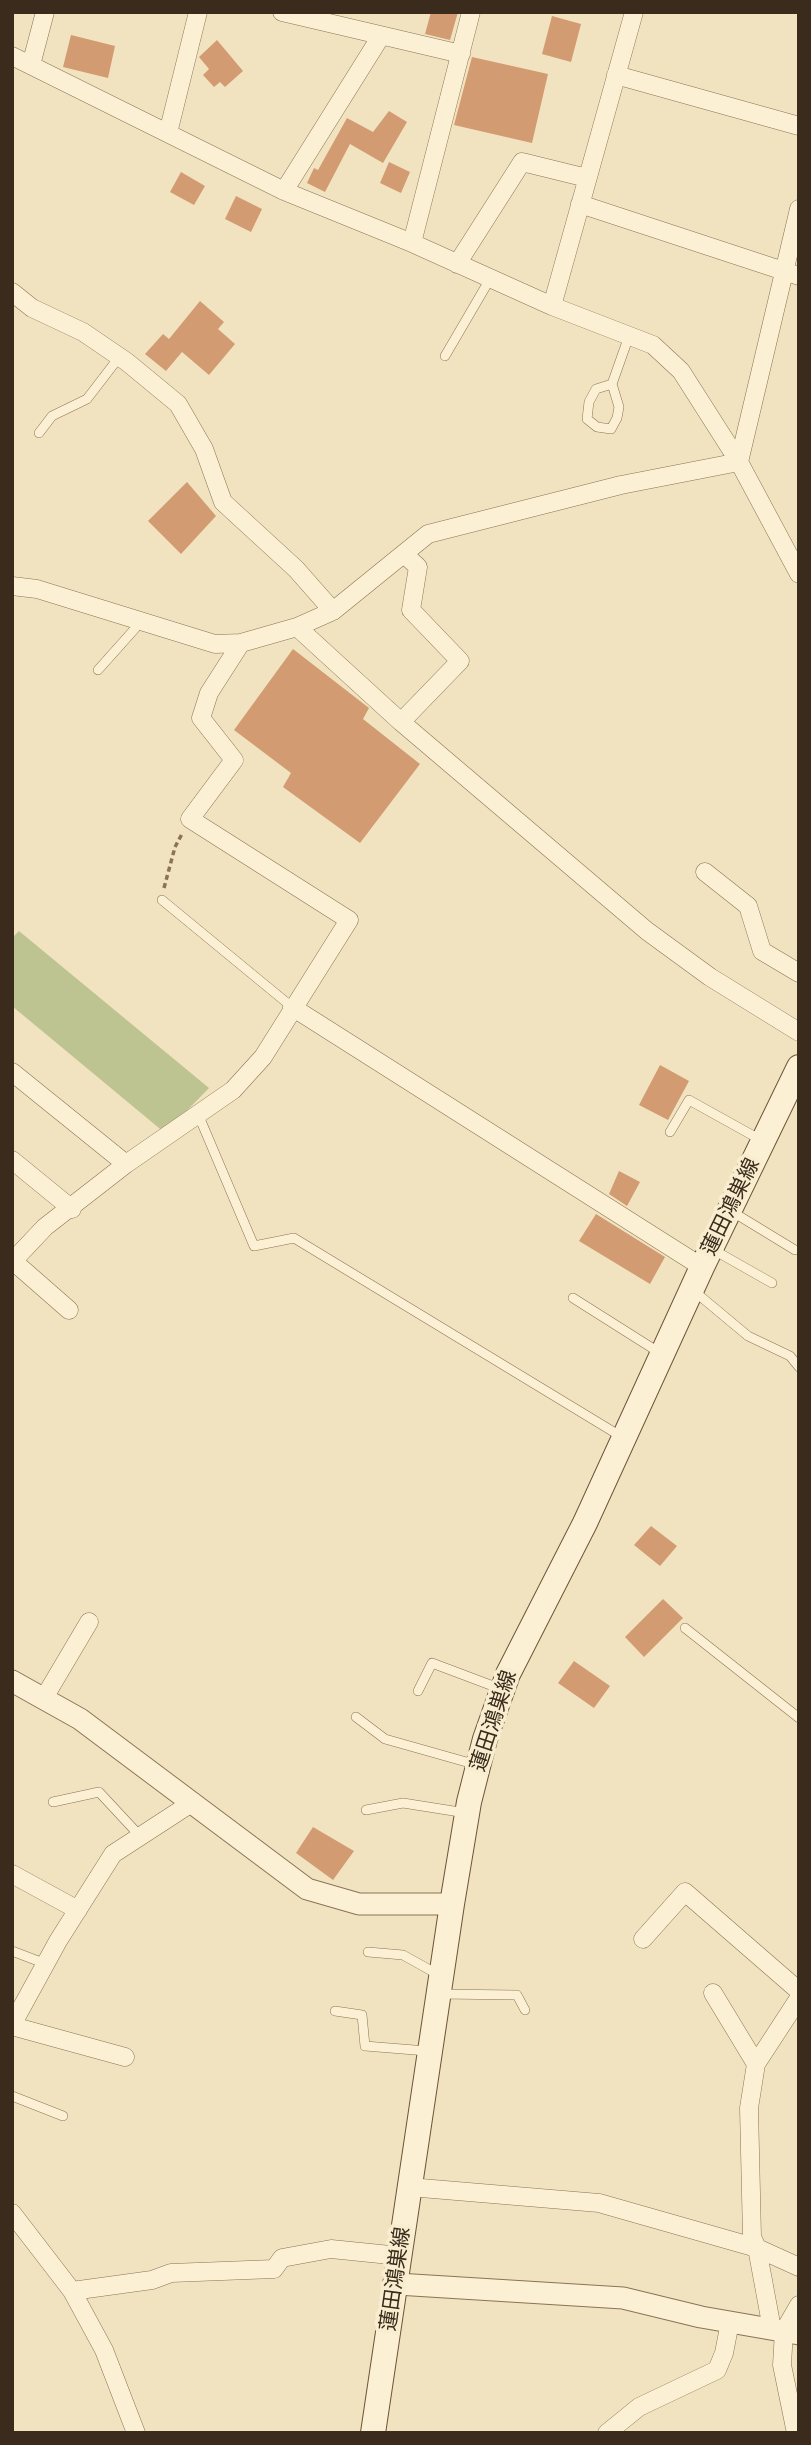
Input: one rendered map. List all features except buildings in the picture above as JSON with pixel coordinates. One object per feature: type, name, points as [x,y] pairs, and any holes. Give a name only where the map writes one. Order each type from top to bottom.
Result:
[{"type":"main road","name":"蓮田鴻巣線","points":[[373,2433],[467,1813],[502,1690],[585,1523],[701,1268],[799,1066]]},
{"type":"street","points":[[31,65],[45,12]]},
{"type":"street","points":[[168,133],[198,12]]},
{"type":"street","points":[[282,12],[330,18],[381,36],[461,54]]},
{"type":"street","points":[[412,243],[471,12]]},
{"type":"street","points":[[552,306],[634,12]]},
{"type":"street","points":[[284,191],[381,36]]},
{"type":"street","points":[[12,56],[284,191],[412,243],[552,306],[653,345],[681,371],[739,462],[799,573]]},
{"type":"street","points":[[616,75],[799,126]]},
{"type":"street","points":[[457,264],[522,162],[587,178]]},
{"type":"street","points":[[580,204],[791,273]]},
{"type":"street","points":[[739,462],[791,273],[799,209]]},
{"type":"street","points":[[12,292],[32,308],[83,332],[120,356],[178,404],[204,449],[223,502],[296,569],[334,611]]},
{"type":"street","points":[[12,586],[37,589],[139,623],[215,644],[241,643],[297,627],[334,611],[428,534],[621,485],[739,462]]},
{"type":"street","points":[[401,722],[460,661],[411,610],[418,567],[404,554]]},
{"type":"street","points":[[297,627],[401,722],[647,931],[710,977],[799,1032]]},
{"type":"street","points":[[69,1310],[14,1257],[45,1227],[72,1209],[126,1164],[233,1090],[255,1066],[349,920],[190,819],[234,760],[201,718],[209,693],[241,643]]},
{"type":"street","points":[[705,872],[748,906],[762,951],[799,973]]},
{"type":"street","points":[[292,1007],[701,1268]]},
{"type":"street","points":[[12,1072],[126,1164]]},
{"type":"street","points":[[12,1160],[72,1209]]},
{"type":"street","points":[[44,1698],[89,1622]]},
{"type":"street","points":[[12,1681],[80,1719],[307,1889],[359,1904],[452,1904]]},
{"type":"street","points":[[125,2057],[12,2026],[113,1854],[193,1802]]},
{"type":"street","points":[[12,1874],[78,1910]]},
{"type":"street","points":[[643,1940],[685,1892],[799,1991]]},
{"type":"street","points":[[713,1993],[756,2064]]},
{"type":"street","points":[[785,2331],[752,2237],[749,2108],[756,2064],[799,1998]]},
{"type":"street","points":[[409,2187],[598,2203],[757,2248],[799,2267]]},
{"type":"street","points":[[12,2213],[72,2291],[104,2350],[136,2433]]},
{"type":"street","points":[[72,2291],[152,2280],[171,2273],[274,2269],[282,2258],[331,2249],[400,2256]]},
{"type":"street","points":[[397,2284],[623,2298],[730,2322],[785,2331]]},
{"type":"street","points":[[796,2433],[782,2365],[785,2331],[799,2305]]},
{"type":"street","points":[[607,2433],[639,2407],[717,2370],[724,2353],[730,2322]]},
{"type":"lane","points":[[445,356],[490,279]]},
{"type":"lane","points":[[612,383],[596,389],[589,402],[587,419],[597,427],[611,429],[617,418],[619,407],[612,383],[629,336]]},
{"type":"lane","points":[[39,433],[52,416],[87,399],[120,356]]},
{"type":"lane","points":[[97,670],[139,623]]},
{"type":"lane","points":[[162,900],[292,1007]]},
{"type":"lane","points":[[670,1132],[689,1100],[763,1140]]},
{"type":"lane","points":[[198,1114],[254,1246],[294,1238],[623,1438]]},
{"type":"lane","points":[[729,1210],[795,1250]]},
{"type":"lane","points":[[701,1268],[772,1283]]},
{"type":"lane","points":[[701,1268],[748,1336],[790,1356],[799,1367]]},
{"type":"lane","points":[[573,1298],[662,1354]]},
{"type":"lane","points":[[685,1629],[799,1718]]},
{"type":"lane","points":[[418,1690],[432,1663],[502,1690]]},
{"type":"lane","points":[[356,1717],[385,1739],[479,1766]]},
{"type":"lane","points":[[53,1802],[99,1792],[140,1836]]},
{"type":"lane","points":[[366,1810],[402,1802],[467,1813]]},
{"type":"lane","points":[[12,1951],[46,1964]]},
{"type":"lane","points":[[368,1952],[403,1955],[439,1985],[517,1994],[525,2010]]},
{"type":"lane","points":[[335,2011],[362,2015],[365,2046],[429,2051]]},
{"type":"lane","points":[[12,2096],[62,2116]]},
{"type":"path","points":[[162,900],[174,847],[190,819]]},
{"type":"green space","points":[[19,931],[209,1088],[165,1133],[12,1006],[12,938]]}]
